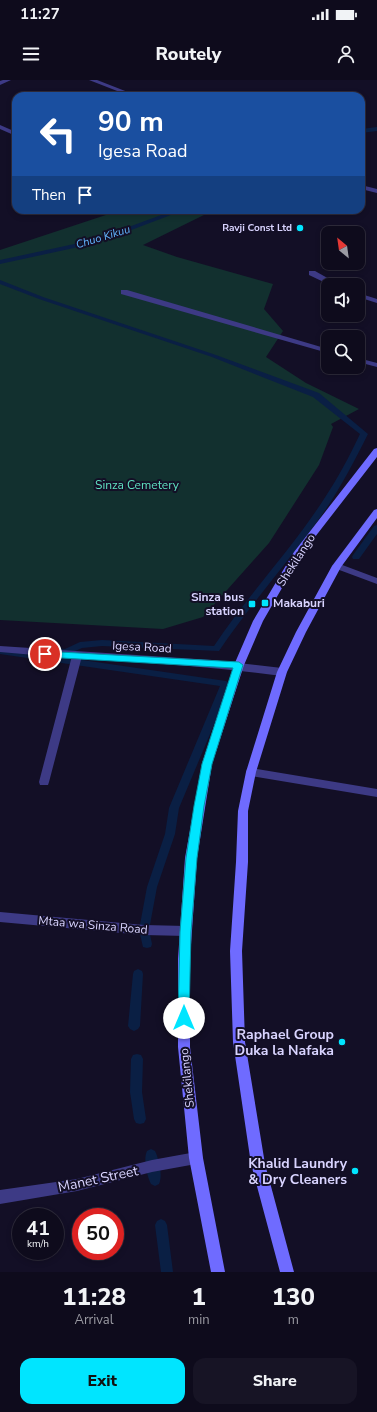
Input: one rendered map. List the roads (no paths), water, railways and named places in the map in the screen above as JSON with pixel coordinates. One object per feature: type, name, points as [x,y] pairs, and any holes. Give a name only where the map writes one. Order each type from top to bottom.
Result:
[{"type":"main road","name":"Shekilango","points":[[218,1272],[196,1158],[184,1047],[186,932],[191,858],[207,764],[239,665],[258,620],[297,554],[377,451]]},
{"type":"main road","points":[[287,1272],[258,1164],[239,1042],[236,951],[242,862],[243,811],[251,772],[282,672],[301,632],[337,566],[377,512]]},
{"type":"street","points":[[0,83],[8,80]]},
{"type":"street","points":[[92,80],[124,92]]},
{"type":"street","points":[[0,127],[12,132]]},
{"type":"street","points":[[365,188],[377,191]]},
{"type":"street","points":[[312,273],[322,278]]},
{"type":"street","points":[[124,292],[321,349]]},
{"type":"street","points":[[365,297],[377,301]]},
{"type":"street","points":[[365,362],[377,365]]},
{"type":"street","points":[[337,566],[377,580]]},
{"type":"street","name":"Igesa Road","points":[[0,649],[77,656],[239,665],[282,672]]},
{"type":"street","points":[[44,782],[77,656]]},
{"type":"street","points":[[251,772],[377,793]]},
{"type":"street","name":"Mtaa wa Sinza Road","points":[[0,917],[144,930],[186,932]]},
{"type":"street","name":"Manet Street","points":[[0,1197],[77,1185],[152,1166],[196,1158]]},
{"type":"waterway","name":"Chuo Kikuu","points":[[365,130],[377,129]]},
{"type":"waterway","name":"Chuo Kikuu","points":[[0,262],[95,242],[170,214]]},
{"type":"waterway","points":[[0,282],[41,298],[214,356],[316,395],[364,434],[355,453],[322,508],[241,613],[216,649],[102,643],[80,645],[66,652],[57,651]]},
{"type":"waterway","points":[[356,557],[377,528]]},
{"type":"waterway","points":[[0,651],[226,684],[174,808],[170,834],[152,887],[144,930],[147,944]]},
{"type":"waterway","points":[[134,1026],[138,974]]},
{"type":"waterway","points":[[137,1059],[136,1092],[140,1119]]},
{"type":"waterway","points":[[151,1155],[155,1180]]},
{"type":"waterway","points":[[161,1225],[167,1272]]},
{"type":"place","name":"Ravji Const Ltd","points":[[300,228]]},
{"type":"place","name":"Makaburi","points":[[265,603]]},
{"type":"place","name":"Sinza bus station","points":[[252,604]]},
{"type":"place","name":"Raphael Group Duka la Nafaka","points":[[342,1042]]},
{"type":"place","name":"Khalid Laundry & Dry Cleaners","points":[[355,1171]]},
{"type":"park label","name":"Sinza Cemetery","points":[[137,485]]}]
